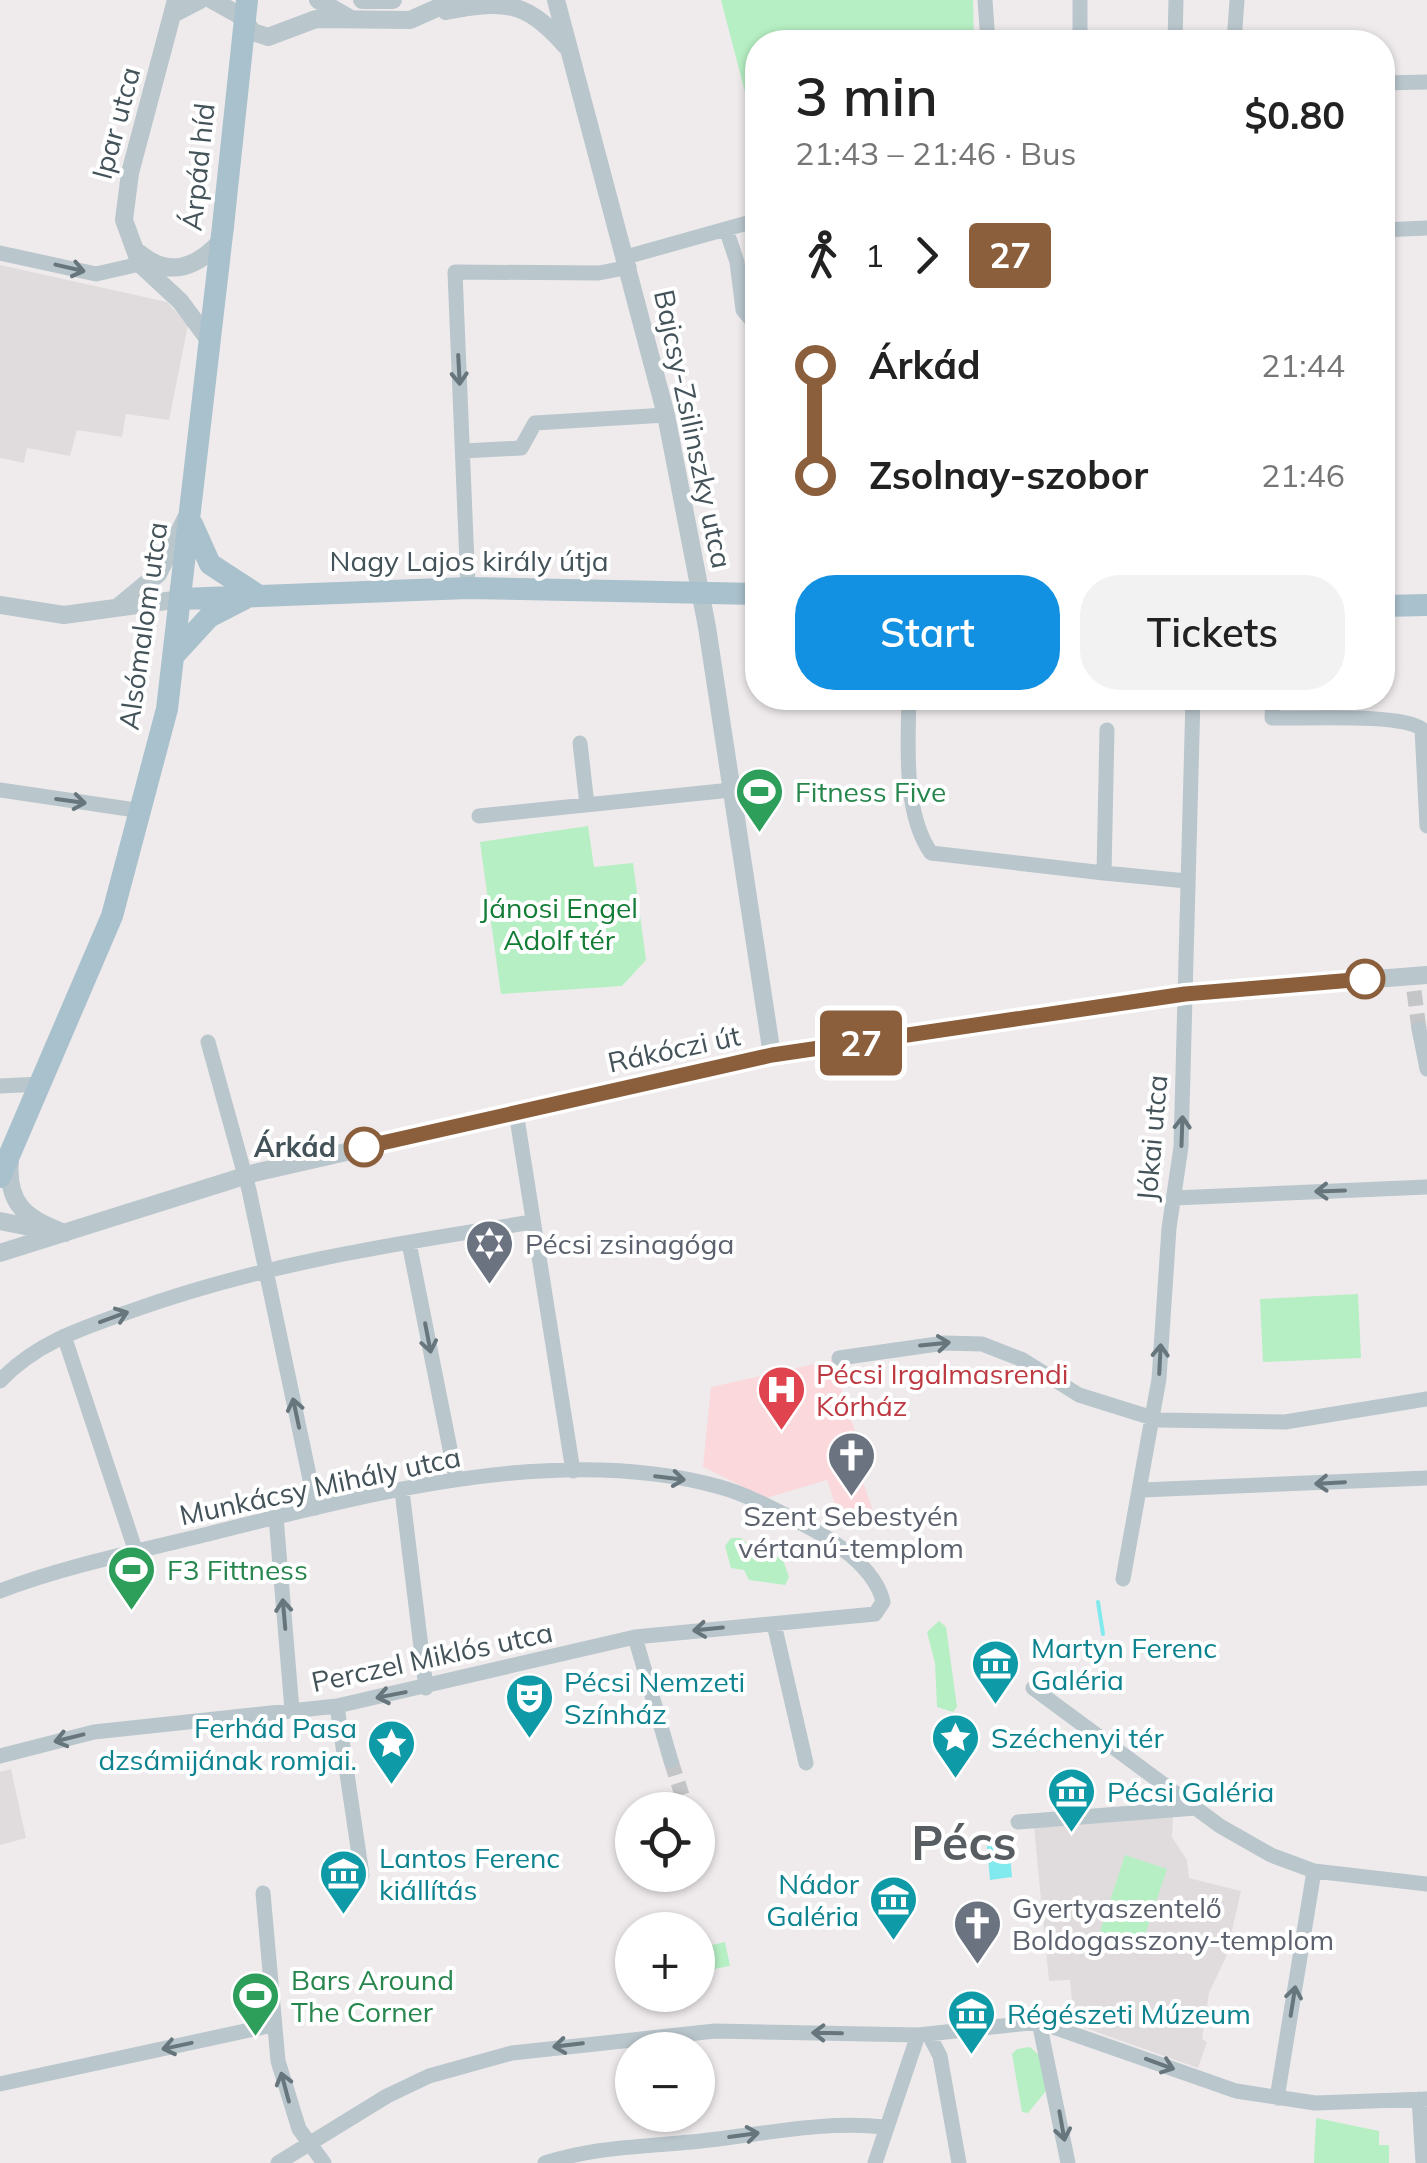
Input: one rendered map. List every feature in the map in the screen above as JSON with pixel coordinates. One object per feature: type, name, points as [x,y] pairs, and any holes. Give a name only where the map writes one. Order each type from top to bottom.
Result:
[{"type":"main road","name":"Árpád híd","points":[[210,340],[241,5]]},
{"type":"main road","name":"Alsómalom utca","points":[[42,1084],[112,916],[142,811],[175,654],[210,340]]},
{"type":"main road","points":[[189,511],[193,534],[210,564],[256,594]]},
{"type":"main road","name":"Nagy Lajos király útja","points":[[181,599],[468,588],[745,594]]},
{"type":"main road","points":[[175,654],[209,617],[256,594]]},
{"type":"main road","points":[[1395,606],[1427,605]]},
{"type":"main road","points":[[5,1168],[42,1084]]},
{"type":"street","name":"Ipar utca","points":[[136,255],[124,202],[174,7],[200,0]]},
{"type":"street","points":[[212,0],[241,5],[248,29],[278,37],[316,19],[384,23],[485,2],[522,4],[549,24],[572,53]]},
{"type":"street","points":[[295,27],[305,0]]},
{"type":"street","points":[[318,0],[352,19]]},
{"type":"street","points":[[362,0],[393,0]]},
{"type":"street","points":[[430,14],[455,0]]},
{"type":"street","name":"Bajcsy-Zsilinszky utca","points":[[556,0],[666,415],[700,592],[772,1055]]},
{"type":"street","points":[[985,0],[987,30]]},
{"type":"street","points":[[1080,0],[1080,30]]},
{"type":"street","points":[[1175,30],[1176,0]]},
{"type":"street","points":[[1235,30],[1237,0]]},
{"type":"street","points":[[1395,83],[1427,82]]},
{"type":"street","points":[[468,588],[455,272],[599,272],[745,224]]},
{"type":"street","points":[[1395,229],[1427,228]]},
{"type":"street","points":[[726,229],[738,262],[745,312]]},
{"type":"street","points":[[136,255],[170,270],[202,259],[222,234]]},
{"type":"street","points":[[0,254],[96,274],[136,255]]},
{"type":"street","points":[[136,255],[180,300],[210,340]]},
{"type":"street","points":[[464,451],[522,448],[535,423],[666,415]]},
{"type":"street","points":[[109,612],[152,582],[189,511]]},
{"type":"street","points":[[0,605],[64,614],[109,612],[181,599]]},
{"type":"street","points":[[909,710],[916,811],[922,841],[931,853],[1187,880]]},
{"type":"street","name":"Jókai utca","points":[[1123,1579],[1153,1416],[1181,1147],[1194,710]]},
{"type":"street","points":[[1272,710],[1272,718],[1416,724],[1425,741],[1427,826]]},
{"type":"street","points":[[1104,873],[1107,730]]},
{"type":"street","points":[[580,743],[587,805]]},
{"type":"street","points":[[0,790],[142,811]]},
{"type":"street","points":[[479,816],[730,790]]},
{"type":"street","name":"Rákóczi út","points":[[4,1249],[246,1176],[772,1055],[1185,994],[1418,981]]},
{"type":"street","points":[[1419,1029],[1427,1070]]},
{"type":"street","points":[[208,1042],[246,1176],[316,1508]]},
{"type":"street","points":[[0,1086],[42,1084]]},
{"type":"street","points":[[516,1112],[573,1471]]},
{"type":"street","points":[[5,1168],[16,1206],[39,1223],[65,1233]]},
{"type":"street","points":[[1174,1198],[1427,1187]]},
{"type":"street","name":"Rákóczi út","points":[[0,1221],[65,1233]]},
{"type":"street","points":[[0,1380],[28,1356],[64,1336],[266,1267],[532,1222]]},
{"type":"street","points":[[409,1243],[456,1479]]},
{"type":"street","points":[[64,1336],[136,1552]]},
{"type":"street","points":[[839,1358],[944,1343],[982,1344],[1023,1360],[1079,1395],[1159,1420],[1285,1422],[1427,1399]]},
{"type":"street","name":"Munkácsy Mihály utca","points":[[0,1591],[136,1552],[316,1508],[456,1479],[573,1471],[672,1476],[723,1487],[825,1537],[852,1557],[881,1593],[881,1608],[875,1614]]},
{"type":"street","points":[[1142,1490],[1427,1478]]},
{"type":"street","points":[[402,1491],[426,1688]]},
{"type":"street","points":[[276,1518],[292,1710]]},
{"type":"street","name":"Perczel Miklós utca","points":[[0,1756],[94,1732],[337,1706],[635,1637],[875,1614]]},
{"type":"street","points":[[774,1624],[806,1763]]},
{"type":"street","points":[[635,1637],[671,1761]]},
{"type":"street","points":[[1034,1688],[1196,1808],[1272,1855],[1314,1871],[1427,1884]]},
{"type":"street","points":[[337,1706],[362,1875]]},
{"type":"street","points":[[1018,1822],[1196,1808]]},
{"type":"street","points":[[1277,2098],[1314,1871]]},
{"type":"street","points":[[263,1893],[272,2025],[288,2098],[308,2145],[324,2163]]},
{"type":"street","points":[[1039,2022],[1068,2163]]},
{"type":"street","points":[[278,2163],[429,2076],[512,2053],[715,2031],[924,2035],[1039,2022],[1236,2091],[1324,2103],[1423,2099],[1423,2163]]},
{"type":"street","points":[[0,2084],[272,2025]]},
{"type":"street","points":[[875,2163],[885,2126],[924,2035]]},
{"type":"street","points":[[924,2035],[938,2048],[960,2163]]},
{"type":"street","points":[[545,2163],[606,2147],[689,2142],[821,2124],[885,2126]]},
{"type":"shaded area","points":[[0,265],[167,302],[188,325],[169,420],[126,414],[122,437],[77,430],[70,456],[27,448],[24,463],[0,458]]},
{"type":"shaded area","name":"Pécsi Irgalmasrendi Kórház","points":[[832,1360],[861,1450],[856,1462],[875,1517],[843,1528],[827,1480],[766,1498],[703,1467],[711,1387]]},
{"type":"shaded area","points":[[11,1769],[26,1838],[0,1845],[0,1772]]},
{"type":"shaded area","points":[[1173,1815],[1172,1837],[1187,1860],[1189,1878],[1241,1891],[1226,1957],[1209,1993],[1202,2039],[1207,2042],[1198,2068],[1074,2024],[1070,1980],[1049,1981],[1034,1827]]},
{"type":"green space","points":[[721,0],[973,0],[974,30],[745,30],[745,92]]},
{"type":"green space","name":"Jánosi Engel Adolf tér","points":[[588,826],[594,867],[633,863],[646,960],[622,986],[501,994],[480,842]]},
{"type":"green space","points":[[1358,1294],[1361,1358],[1263,1362],[1260,1299]]},
{"type":"green space","points":[[731,1538],[741,1538],[758,1553],[768,1551],[783,1560],[789,1577],[785,1585],[749,1580],[744,1570],[731,1568],[725,1546]]},
{"type":"green space","points":[[939,1621],[946,1627],[957,1707],[953,1712],[937,1707],[935,1663],[927,1632]]},
{"type":"green space","points":[[1125,1855],[1167,1869],[1142,1944],[1100,1931]]},
{"type":"green space","points":[[725,1942],[730,1966],[715,1969],[715,1944]]},
{"type":"green space","points":[[1030,2047],[1040,2056],[1046,2091],[1028,2113],[1022,2112],[1012,2054]]},
{"type":"green space","points":[[1316,2118],[1379,2131],[1379,2145],[1389,2145],[1389,2163],[1314,2163]]},
{"type":"water","points":[[1008,1833],[1012,1877],[990,1880],[986,1836]]},
{"type":"waterway","points":[[1098,1602],[1103,1634]]},
{"type":"tunnel","points":[[1414,991],[1419,1029]]},
{"type":"tunnel","points":[[671,1761],[681,1792]]},
{"type":"bus line","name":"27","points":[[364,1147],[772,1055],[923,1036],[1185,994],[1365,979]]},
{"type":"place","name":"Fitness Five","points":[[760,834]]},
{"type":"place","name":"Árkád","points":[[364,1147]]},
{"type":"place","name":"Pécsi zsinagóga","points":[[490,1286]]},
{"type":"place","name":"Pécsi Irgalmasrendi Kórház","points":[[781,1432]]},
{"type":"place","name":"Szent Sebestyén vértanú-templom","points":[[851,1498]]},
{"type":"place","name":"F3 Fittness","points":[[132,1612]]},
{"type":"place","name":"Martyn Ferenc Galéria","points":[[996,1706]]},
{"type":"place","name":"Pécsi Nemzeti Színház","points":[[529,1740]]},
{"type":"place","name":"Széchenyi tér","points":[[956,1780]]},
{"type":"place","name":"Ferhád Pasa dzsámijának romjai.","points":[[392,1786]]},
{"type":"place","name":"Pécsi Galéria","points":[[1072,1834]]},
{"type":"place","name":"Lantos Ferenc kiállítás","points":[[344,1916]]},
{"type":"place","name":"Nádor Galéria","points":[[894,1942]]},
{"type":"place","name":"Gyertyaszentelő Boldogasszony-templom","points":[[977,1966]]},
{"type":"place","name":"Bars Around The Corner","points":[[256,2038]]},
{"type":"place","name":"Régészeti Múzeum","points":[[972,2056]]},
{"type":"district","name":"Pécs","points":[[964,1843]]}]
